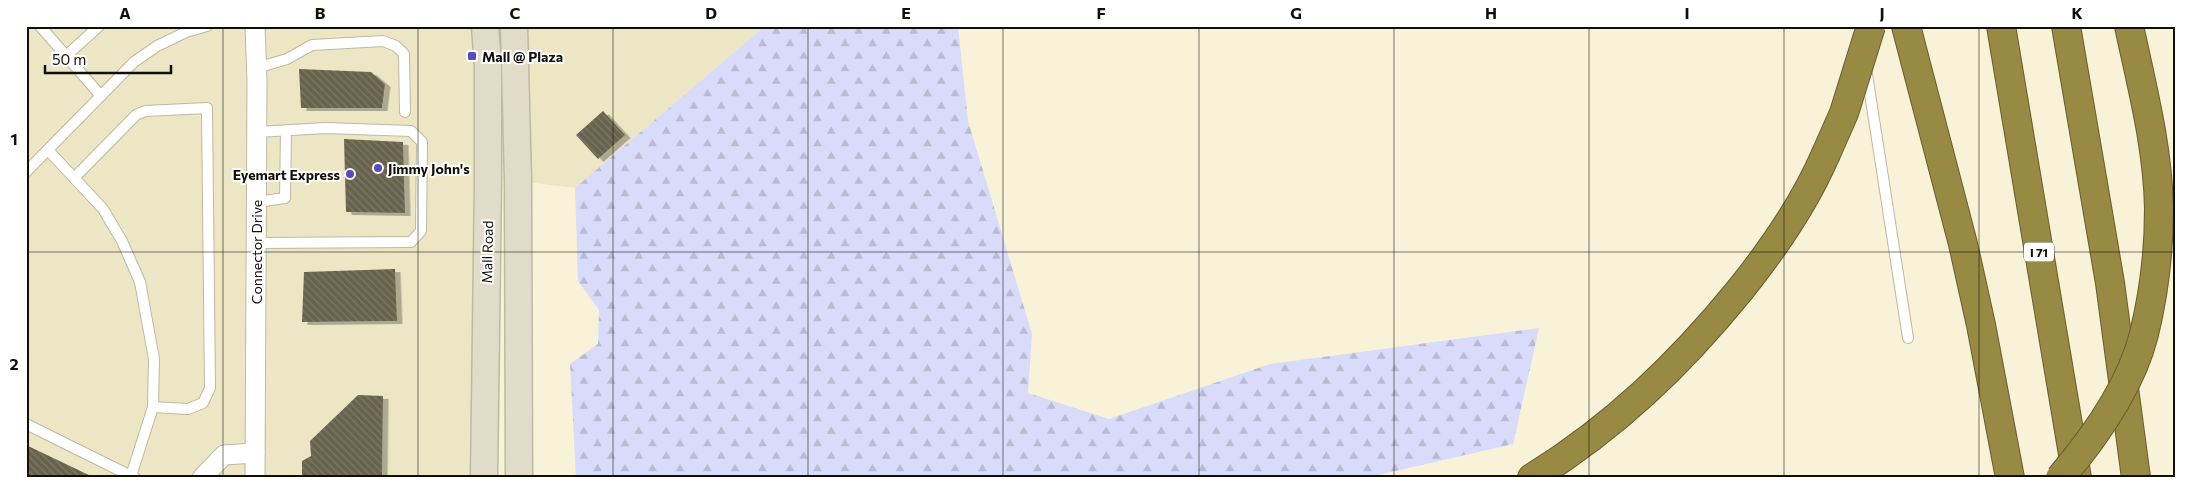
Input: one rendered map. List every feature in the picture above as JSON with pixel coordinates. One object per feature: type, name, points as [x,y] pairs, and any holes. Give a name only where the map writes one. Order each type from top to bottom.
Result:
[{"type":"highway","points":[[1532,478],[1568,456],[1620,416],[1651,388],[1696,341],[1751,276],[1777,241],[1817,175],[1844,113],[1871,26]]},
{"type":"highway","points":[[1906,26],[1981,325],[2010,478]]},
{"type":"highway","name":"I 71","points":[[2001,26],[2077,478]]},
{"type":"highway","points":[[2066,26],[2110,283],[2136,478]]},
{"type":"highway","points":[[2060,478],[2102,422],[2128,377],[2144,335],[2155,278],[2159,209],[2158,172],[2148,112],[2129,26]]},
{"type":"main road","name":"Mall Road","points":[[484,478],[488,181],[488,67],[485,26]]},
{"type":"main road","points":[[514,26],[518,181],[518,478]]},
{"type":"street","name":"Connector Drive","points":[[255,26],[257,132],[255,478]]},
{"type":"street","points":[[202,478],[224,455],[254,453]]},
{"type":"lane","points":[[40,26],[101,96]]},
{"type":"lane","points":[[66,56],[99,26]]},
{"type":"lane","points":[[26,172],[134,62],[157,46],[186,32],[207,26]]},
{"type":"lane","points":[[1858,26],[1875,117],[1908,338]]},
{"type":"lane","points":[[256,68],[287,59],[312,45],[383,41],[396,46],[404,54],[405,112]]},
{"type":"lane","points":[[74,178],[136,116],[144,111],[207,108],[210,388],[203,404],[188,409],[153,407]]},
{"type":"lane","points":[[256,243],[411,242],[421,231],[422,142],[411,130],[326,128],[257,132]]},
{"type":"lane","points":[[257,202],[285,198],[286,131]]},
{"type":"lane","points":[[26,424],[133,477],[153,407],[154,359],[140,282],[122,241],[103,209],[48,150]]},
{"type":"shaded area","points":[[26,26],[485,26],[484,478],[26,478]]},
{"type":"shaded area","points":[[514,26],[765,26],[575,188],[518,181]]},
{"type":"green space","points":[[765,26],[958,26],[968,121],[1032,334],[1028,393],[1109,419],[1270,364],[1539,328],[1513,444],[1365,478],[576,478],[570,364],[598,344],[599,310],[578,281],[575,188]]},
{"type":"building","points":[[299,69],[371,72],[385,84],[382,108],[301,108]]},
{"type":"building","points":[[603,111],[625,135],[598,159],[576,135]]},
{"type":"building","points":[[344,139],[403,142],[405,213],[346,212]]},
{"type":"building","points":[[395,269],[397,321],[302,322],[304,272]]},
{"type":"building","points":[[358,395],[383,396],[382,478],[302,478],[302,461],[311,456],[310,441]]},
{"type":"building","points":[[26,445],[95,478],[26,478]]},
{"type":"place","name":"Mall @ Plaza","points":[[472,56]]},
{"type":"place","name":"Jimmy John's","points":[[378,168]]},
{"type":"place","name":"Eyemart Express","points":[[350,174]]}]
